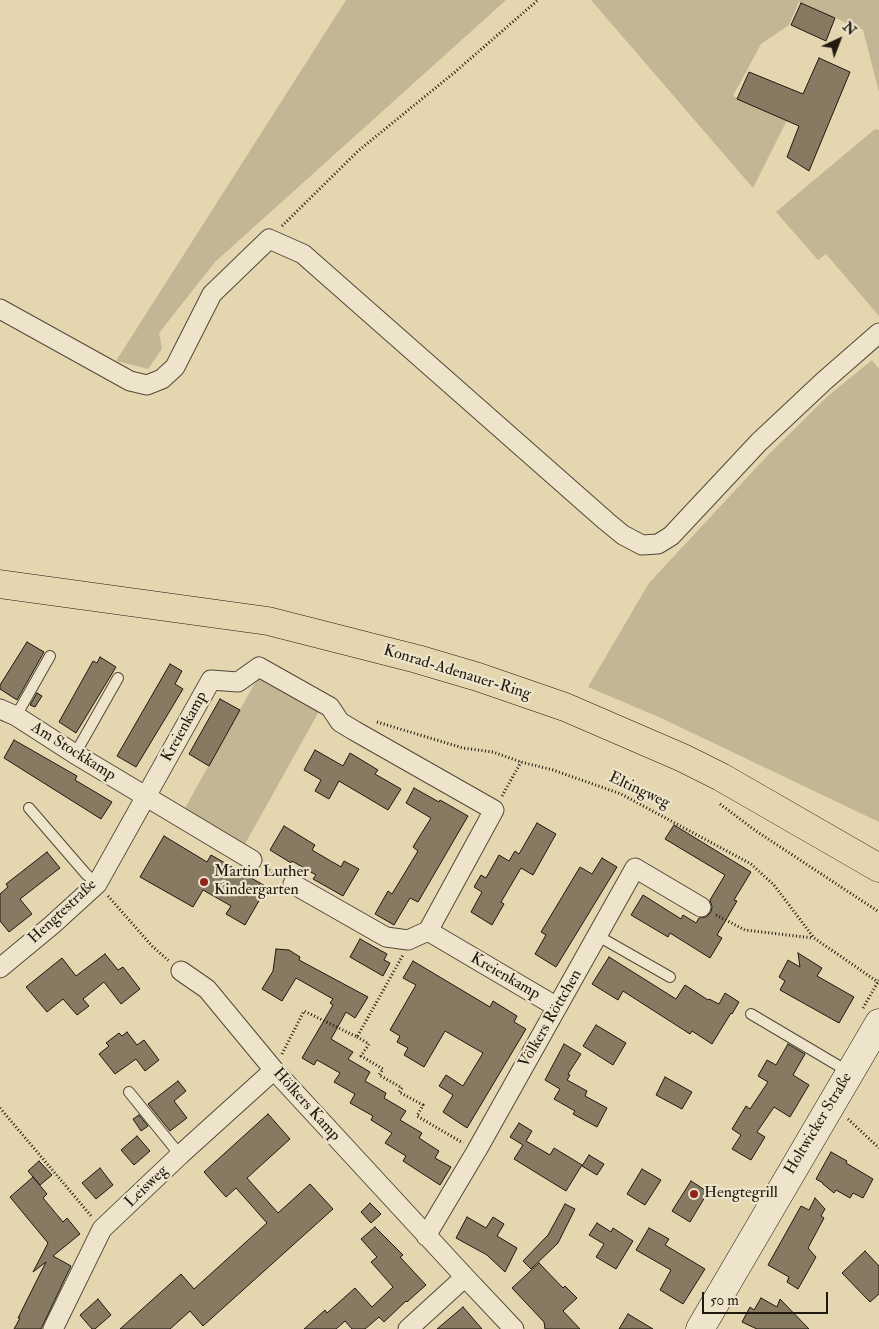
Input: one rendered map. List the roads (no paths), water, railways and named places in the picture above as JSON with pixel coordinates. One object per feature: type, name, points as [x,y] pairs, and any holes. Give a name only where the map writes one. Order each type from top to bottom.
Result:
[{"type":"main road","name":"Konrad-Adenauer-Ring","points":[[0,584],[268,621],[417,659],[478,677],[565,707],[683,758],[721,777],[879,868]]},
{"type":"main road","points":[[840,846],[879,848]]},
{"type":"main road","name":"Holtwicker Straße","points":[[700,1329],[879,1023]]},
{"type":"street","points":[[0,309],[130,381],[147,385],[162,379],[175,367],[212,294],[269,239],[303,254],[606,521],[642,545],[658,544],[671,536],[779,423],[879,333]]},
{"type":"street","name":"Kreienkamp","points":[[146,796],[211,680],[238,682],[259,667],[330,707],[340,722],[494,810],[428,931],[557,1007]]},
{"type":"street","name":"Am Stockkamp","points":[[8,713],[146,796]]},
{"type":"street","points":[[146,796],[252,860]]},
{"type":"street","name":"Hengtestraße","points":[[0,968],[52,925],[97,884],[146,796]]},
{"type":"street","name":"Völkers Röttchen","points":[[426,1236],[477,1150],[635,868],[701,907]]},
{"type":"street","points":[[293,884],[386,936],[408,940],[428,931]]},
{"type":"street","name":"Hölkers Kamp","points":[[181,971],[207,989],[274,1070],[514,1329]]},
{"type":"street","name":"Leisweg","points":[[53,1329],[102,1229],[274,1070]]},
{"type":"street","points":[[408,1329],[465,1278]]},
{"type":"lane","points":[[8,713],[50,656]]},
{"type":"lane","points":[[75,754],[118,678]]},
{"type":"lane","points":[[29,808],[86,874],[97,884]]},
{"type":"lane","points":[[598,936],[670,977]]},
{"type":"lane","points":[[751,1014],[850,1072]]},
{"type":"lane","points":[[129,1092],[180,1155]]},
{"type":"place","name":"Martin Luther Kindergarten","points":[[204,882]]},
{"type":"place","name":"Hengtegrill","points":[[694,1194]]}]
